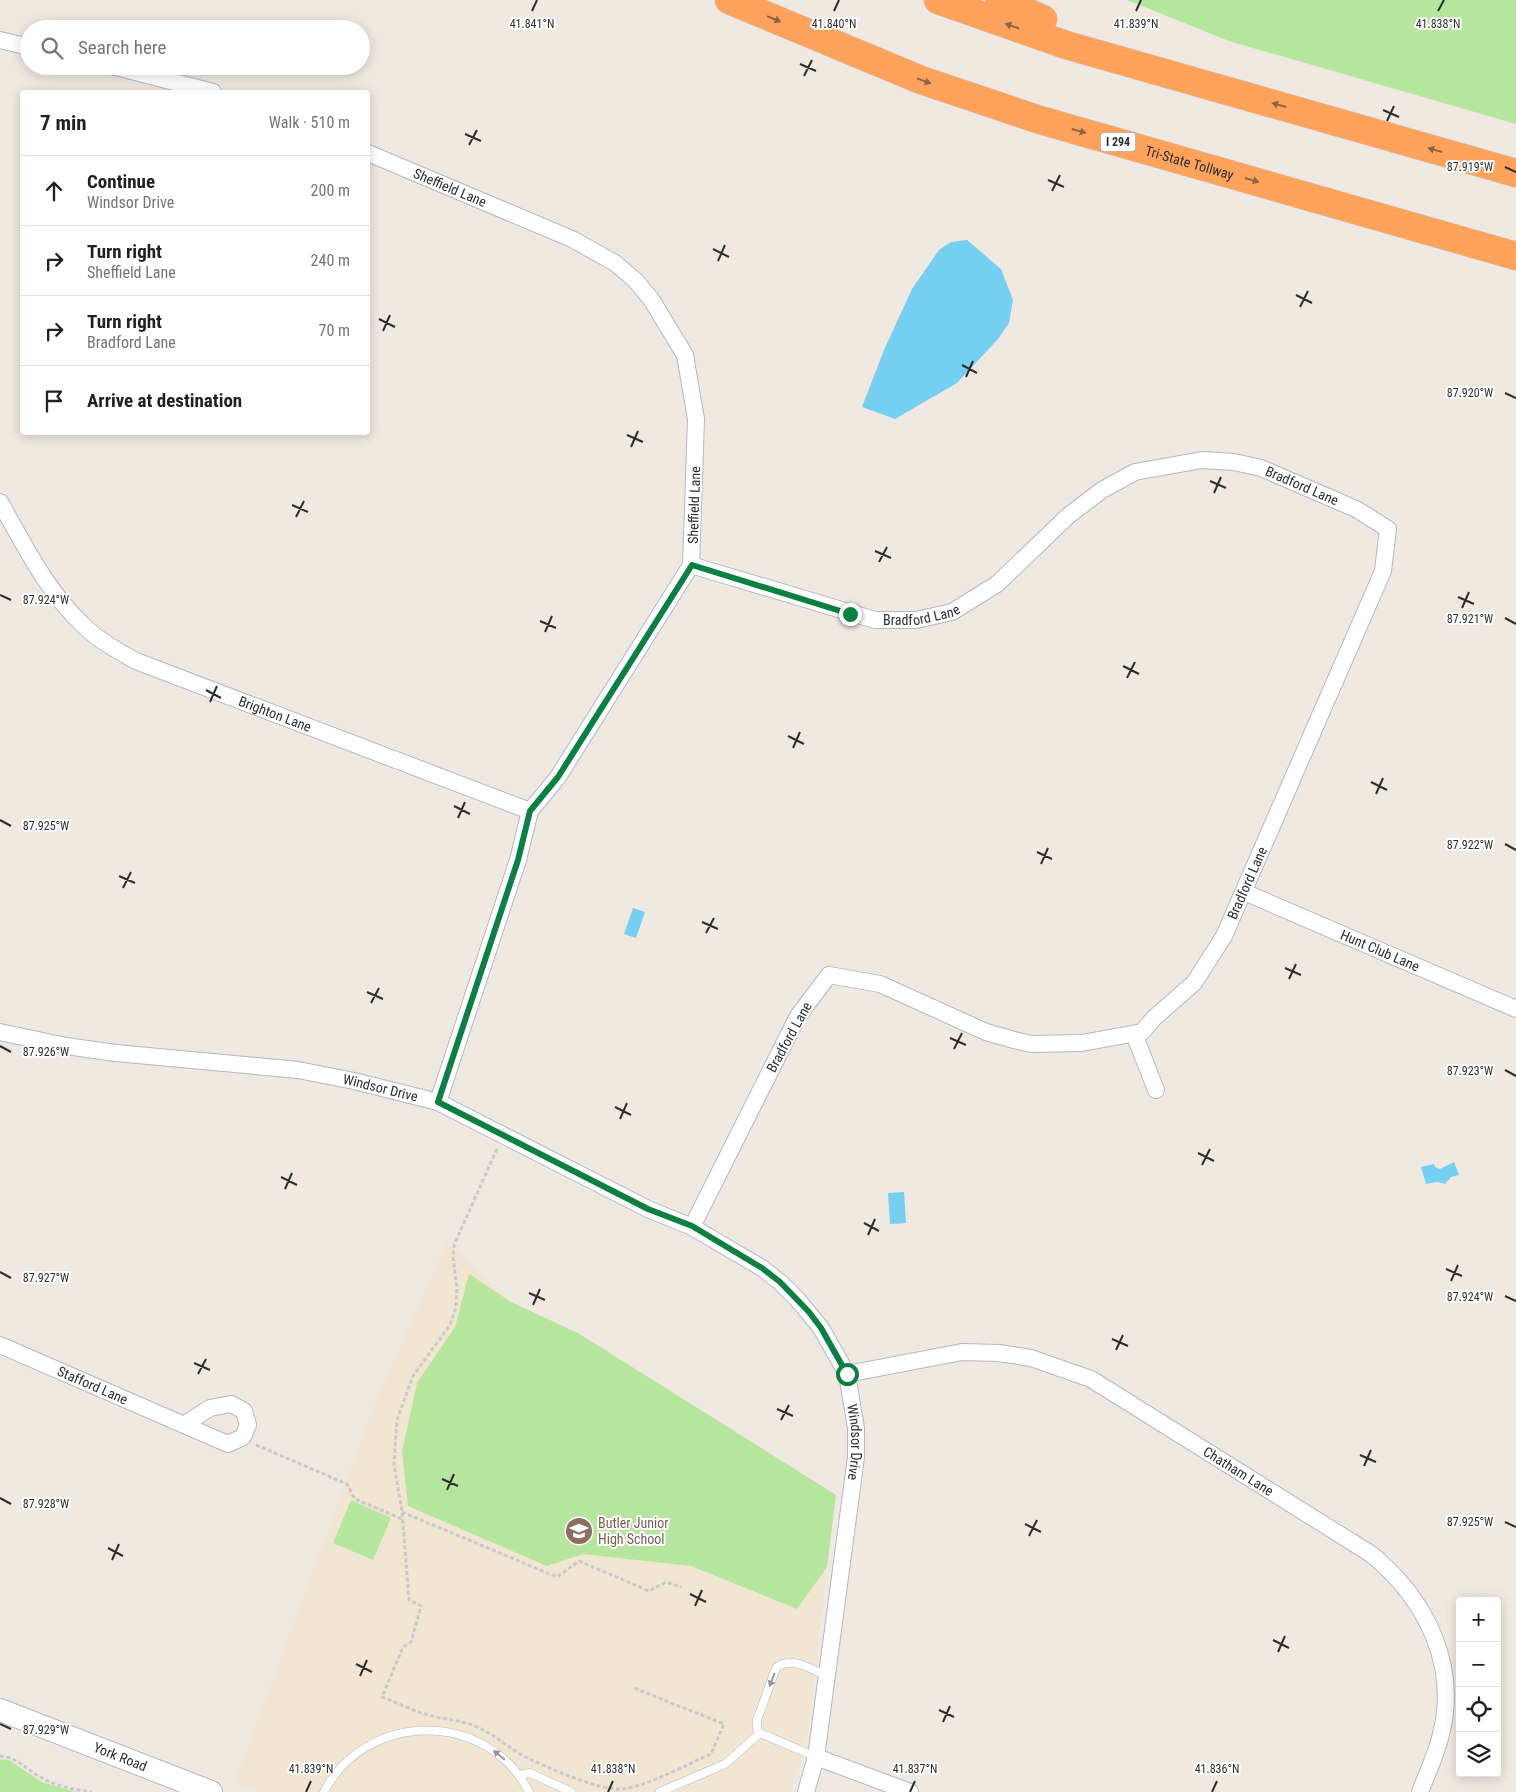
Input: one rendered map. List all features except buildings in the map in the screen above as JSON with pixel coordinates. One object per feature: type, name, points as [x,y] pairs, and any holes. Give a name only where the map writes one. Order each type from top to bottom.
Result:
[{"type":"highway","name":"Tri-State Tollway","points":[[729,0],[921,80],[1040,120],[1516,256]]},
{"type":"highway","points":[[938,0],[1066,45],[1516,173]]},
{"type":"highway","points":[[999,0],[1141,59],[1226,90]]},
{"type":"main road","name":"York Road","points":[[0,1710],[211,1792]]},
{"type":"street","points":[[0,40],[20,45]]},
{"type":"street","points":[[147,75],[205,90]]},
{"type":"street","name":"Sheffield Lane","points":[[370,154],[596,251],[635,280],[651,299],[685,355],[694,398],[696,452],[692,565]]},
{"type":"street","name":"Bradford Lane","points":[[692,565],[850,614],[875,620],[916,620],[952,612],[982,595],[997,584],[1078,507],[1102,490],[1136,472],[1186,461],[1234,462],[1261,468],[1356,509],[1388,529],[1383,571],[1224,936],[1205,969],[1194,983],[1154,1018],[1142,1032],[1067,1045],[1014,1040],[986,1032],[880,984],[829,975],[798,1016],[692,1226]]},
{"type":"street","name":"Brighton Lane","points":[[0,502],[30,555],[63,605],[105,643],[136,662],[530,811]]},
{"type":"street","points":[[438,1102],[518,860],[530,811],[558,777],[692,565]]},
{"type":"street","name":"Hunt Club Lane","points":[[1244,892],[1516,1009]]},
{"type":"street","name":"Windsor Drive","points":[[0,1032],[66,1046],[116,1053],[298,1070],[354,1081],[438,1102],[648,1209],[692,1226],[762,1268],[786,1288],[821,1328],[847,1374],[856,1428],[856,1457],[816,1757],[806,1792]]},
{"type":"street","points":[[1134,1034],[1156,1090]]},
{"type":"street","name":"Stafford Lane","points":[[0,1345],[228,1444],[243,1437]]},
{"type":"street","name":"Chatham Lane","points":[[847,1374],[962,1352],[993,1352],[1031,1358],[1091,1379],[1371,1554],[1390,1570],[1414,1597],[1438,1644],[1445,1684],[1443,1724],[1420,1792]]},
{"type":"street","points":[[185,1424],[210,1408],[231,1404],[244,1411],[248,1425],[243,1437]]},
{"type":"street","points":[[816,1757],[910,1792]]},
{"type":"lane","points":[[816,1757],[760,1733],[757,1729],[757,1720],[776,1668],[782,1663],[787,1661],[798,1664],[826,1675]]},
{"type":"lane","points":[[324,1792],[338,1771],[364,1748],[395,1734],[412,1730],[447,1731],[464,1735],[494,1751],[519,1775],[529,1792]]},
{"type":"lane","points":[[660,1792],[725,1764],[760,1733]]},
{"type":"lane","points":[[519,1775],[530,1773],[571,1792]]},
{"type":"path","points":[[503,1135],[454,1245],[453,1257],[457,1288],[456,1308],[450,1325],[413,1376],[396,1420],[394,1464],[402,1512],[409,1600],[421,1606],[411,1642],[403,1647],[382,1697],[432,1716],[479,1727],[496,1736],[523,1755],[594,1786],[621,1790],[711,1754],[724,1724],[634,1688]]},
{"type":"path","points":[[243,1437],[347,1484],[355,1500],[402,1519]]},
{"type":"path","points":[[402,1512],[557,1577],[579,1561],[649,1591],[666,1582],[681,1588]]},
{"type":"path","points":[[0,1756],[10,1757],[43,1778],[71,1789],[92,1792]]},
{"type":"shaded area","name":"Butler Junior High School","points":[[447,1243],[511,1302],[578,1333],[836,1495],[808,1731],[791,1792],[258,1792],[235,1782],[378,1396]]},
{"type":"green space","points":[[1127,0],[1516,0],[1516,124],[1229,41]]},
{"type":"green space","points":[[469,1274],[511,1302],[578,1333],[836,1495],[827,1567],[797,1609],[691,1566],[583,1554],[547,1566],[408,1506],[402,1452],[417,1383],[455,1327]]},
{"type":"green space","points":[[351,1500],[391,1518],[373,1560],[333,1543]]},
{"type":"green space","points":[[0,1759],[9,1760],[42,1782],[75,1792],[0,1792]]},
{"type":"water","points":[[967,240],[1001,269],[1013,300],[1009,323],[998,339],[957,383],[895,419],[862,407],[884,350],[912,289],[939,250],[951,242]]},
{"type":"water","points":[[633,908],[645,912],[636,938],[624,934]]},
{"type":"water","points":[[1454,1162],[1459,1175],[1451,1177],[1445,1184],[1437,1182],[1426,1184],[1421,1167],[1434,1164],[1435,1167],[1440,1169]]},
{"type":"water","points":[[904,1192],[906,1223],[890,1224],[888,1193]]},
{"type":"place","name":"Butler Junior High School","points":[[579,1531]]},
{"type":"route","points":[[847,1374],[821,1328],[809,1312],[780,1282],[762,1268],[692,1226],[648,1209],[438,1102],[518,860],[530,811],[558,777],[692,565],[850,614]]}]
